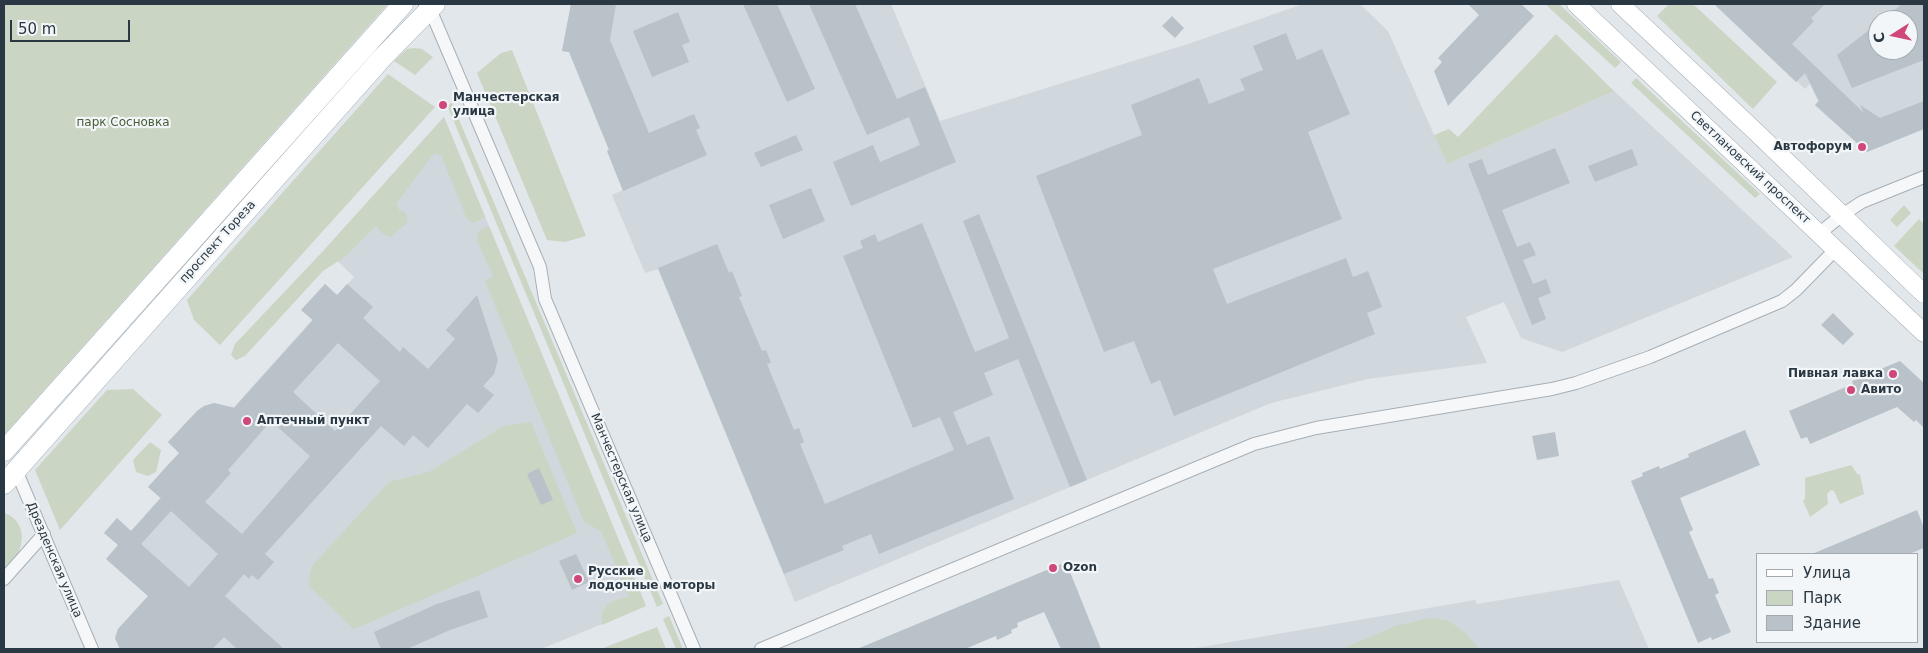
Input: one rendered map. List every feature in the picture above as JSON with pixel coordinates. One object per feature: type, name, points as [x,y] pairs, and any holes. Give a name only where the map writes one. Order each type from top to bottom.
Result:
[{"type":"main road","name":"проспект Тореза","points":[[4,451],[403,4]]},
{"type":"main road","name":"Светлановский проспект","points":[[1576,4],[1924,333]]},
{"type":"main road","points":[[1620,4],[1924,294]]},
{"type":"main road","name":"проспект Тореза","points":[[10,477],[430,6]]},
{"type":"street","name":"Манчестерская улица","points":[[430,6],[540,267],[545,299],[694,649]]},
{"type":"street","points":[[1820,233],[1862,202],[1924,176]]},
{"type":"street","points":[[761,649],[1254,444],[1316,428],[1552,389],[1615,370],[1782,301],[1796,290],[1836,249]]},
{"type":"street","name":"Дрезденская улица","points":[[10,477],[44,534],[53,561],[92,649]]},
{"type":"street","points":[[4,579],[44,534]]},
{"type":"shaded area","points":[[571,4],[891,4],[940,121],[1188,44],[1303,4],[1360,4],[1388,31],[1447,164],[1614,91],[1793,257],[1562,352],[1521,338],[1504,302],[1466,317],[1487,363],[1368,379],[1271,403],[795,602],[658,269],[645,273],[612,195],[623,190],[607,151],[609,149],[569,52],[562,51]]},
{"type":"shaded area","points":[[1714,4],[1924,4],[1924,129],[1867,152],[1815,105],[1818,101],[1810,84],[1805,89]]},
{"type":"shaded area","points":[[444,117],[646,606],[541,649],[120,649],[115,638],[118,629],[148,596],[106,559],[118,545],[104,533],[117,518],[131,531],[160,498],[148,487],[171,461],[177,466],[185,458],[168,442],[197,411],[204,406],[214,403],[234,407],[312,320],[301,310],[325,284],[337,295],[354,277],[325,249]]},
{"type":"shaded area","points":[[1619,580],[1649,649],[1190,649],[1475,600],[1477,604]]},
{"type":"green space","name":"парк Сосновка","points":[[4,4],[388,4],[4,435]]},
{"type":"green space","points":[[1545,4],[1559,4],[1621,62],[1615,68]]},
{"type":"green space","points":[[1669,4],[1693,4],[1777,82],[1753,109],[1657,16]]},
{"type":"green space","points":[[1556,34],[1614,91],[1447,164],[1434,135],[1449,129],[1458,137]]},
{"type":"green space","points":[[407,49],[422,49],[433,57],[415,75],[394,61]]},
{"type":"green space","points":[[512,50],[586,236],[565,242],[547,240],[477,73],[501,53]]},
{"type":"green space","points":[[388,74],[435,107],[220,345],[194,320],[187,300]]},
{"type":"green space","points":[[1636,78],[1760,194],[1755,198],[1631,83]]},
{"type":"green space","points":[[452,103],[663,604],[657,607],[447,105]]},
{"type":"green space","points":[[444,117],[485,217],[474,223],[467,219],[441,155],[434,153],[396,204],[399,210],[406,213],[408,222],[390,237],[382,233],[376,226],[346,256],[323,271],[245,356],[236,360],[231,355],[235,344],[325,249]]},
{"type":"green space","points":[[1904,205],[1911,213],[1897,227],[1890,220]]},
{"type":"green space","points":[[1919,219],[1924,224],[1924,274],[1894,246]]},
{"type":"green space","points":[[489,226],[646,606],[602,625],[603,612],[608,604],[629,597],[601,531],[584,522],[485,281],[493,276],[477,240],[479,231]]},
{"type":"green space","points":[[133,389],[162,415],[60,530],[35,470],[107,390]]},
{"type":"green space","points":[[531,422],[577,533],[354,629],[308,585],[312,566],[389,482],[429,472],[504,426]]},
{"type":"green space","points":[[150,442],[161,450],[156,472],[148,476],[136,472],[133,460]]},
{"type":"green space","points":[[1851,465],[1858,475],[1860,474],[1864,494],[1840,504],[1834,491],[1831,490],[1827,494],[1828,504],[1810,517],[1803,501],[1805,499],[1805,478]]},
{"type":"green space","points":[[4,513],[19,525],[22,536],[17,555],[4,570]]},
{"type":"green space","points":[[669,616],[683,649],[676,649],[663,619]]},
{"type":"green space","points":[[1430,618],[1447,620],[1466,633],[1479,649],[1342,649],[1395,626]]},
{"type":"green space","points":[[657,627],[666,649],[601,649]]},
{"type":"building","points":[[571,4],[616,4],[610,40],[649,133],[694,114],[700,128],[696,130],[707,155],[623,191],[607,151],[609,150],[569,52],[562,51]]},
{"type":"building","points":[[743,4],[777,4],[815,89],[787,102]]},
{"type":"building","points":[[809,4],[855,4],[897,99],[925,87],[956,162],[851,206],[833,162],[873,145],[880,162],[920,145],[909,117],[867,135]]},
{"type":"building","points":[[1468,4],[1521,4],[1534,16],[1448,106],[1434,71],[1442,62],[1438,58],[1479,15]]},
{"type":"building","points":[[1714,4],[1825,4],[1811,18],[1814,21],[1792,44],[1864,113],[1860,105],[1880,118],[1924,101],[1924,129],[1867,152],[1815,105],[1819,101],[1805,73],[1796,82]]},
{"type":"building","points":[[1902,4],[1924,4],[1924,60],[1852,88],[1837,55],[1868,31],[1868,60],[1918,60],[1918,10],[1894,10]]},
{"type":"building","points":[[678,12],[690,42],[682,45],[689,62],[652,77],[633,31]]},
{"type":"building","points":[[1172,16],[1184,28],[1175,38],[1162,26]]},
{"type":"building","points":[[1286,33],[1297,60],[1322,49],[1350,114],[1308,132],[1342,219],[1213,269],[1227,304],[1346,258],[1353,277],[1368,271],[1382,307],[1367,313],[1375,334],[1174,416],[1160,380],[1151,384],[1134,341],[1104,352],[1036,176],[1142,135],[1131,105],[1199,78],[1209,104],[1245,90],[1240,79],[1263,70],[1253,46]]},
{"type":"building","points":[[796,135],[803,150],[761,167],[754,153]]},
{"type":"building","points":[[1555,148],[1570,183],[1502,210],[1517,247],[1530,242],[1536,255],[1523,260],[1533,284],[1546,279],[1551,293],[1538,298],[1546,319],[1532,325],[1468,164],[1482,159],[1488,175]]},
{"type":"building","points":[[1632,149],[1638,165],[1595,182],[1588,166]]},
{"type":"building","points":[[811,188],[825,221],[783,239],[769,205]]},
{"type":"building","points":[[979,214],[1087,480],[1070,487],[1018,359],[984,373],[993,395],[953,412],[967,445],[989,436],[1014,499],[879,554],[871,534],[842,546],[844,550],[784,574],[658,268],[717,244],[729,273],[732,271],[742,296],[739,297],[762,351],[766,350],[771,363],[767,364],[794,430],[799,428],[804,442],[800,444],[825,504],[954,450],[940,417],[913,428],[843,256],[863,248],[860,241],[875,234],[878,242],[922,223],[975,352],[1009,338],[963,221]]},
{"type":"building","points":[[325,284],[337,295],[347,284],[373,307],[363,318],[400,352],[403,347],[428,369],[455,339],[446,330],[477,295],[498,360],[494,374],[483,386],[494,395],[478,413],[467,404],[428,448],[413,435],[404,446],[381,426],[265,554],[274,562],[258,580],[252,575],[249,579],[244,574],[225,596],[284,649],[237,649],[224,637],[212,649],[120,649],[115,638],[118,629],[148,596],[106,559],[118,545],[104,533],[117,518],[131,531],[161,498],[148,487],[179,453],[168,442],[204,406],[214,403],[234,408],[313,320],[301,310]],"holes":[[[338,343],[380,381],[335,431],[293,392]],[[271,421],[310,456],[242,534],[205,502],[231,473],[228,470]],[[171,511],[218,554],[189,587],[141,544]]]},
{"type":"building","points":[[1833,313],[1854,334],[1843,345],[1821,325]]},
{"type":"building","points":[[1900,361],[1924,383],[1924,428],[1897,407],[1810,444],[1807,437],[1801,439],[1789,411],[1853,384],[1852,381],[1861,378],[1860,374],[1875,368],[1876,371]]},
{"type":"building","points":[[1745,430],[1760,465],[1680,498],[1693,530],[1689,532],[1709,579],[1713,578],[1719,593],[1715,595],[1731,632],[1712,640],[1711,637],[1698,643],[1631,481],[1643,476],[1642,473],[1659,466],[1660,469],[1689,457],[1688,454]]},
{"type":"building","points":[[1555,432],[1559,456],[1537,460],[1532,436]]},
{"type":"building","points":[[539,468],[553,500],[541,505],[527,474]]},
{"type":"building","points":[[1917,510],[1924,528],[1924,548],[1912,553],[1814,553]]},
{"type":"building","points":[[576,554],[589,582],[572,590],[559,561]]},
{"type":"building","points":[[1066,562],[1101,649],[1061,649],[1044,612],[1017,623],[1018,627],[1011,630],[1012,633],[997,640],[996,636],[965,649],[857,649]]},
{"type":"building","points":[[479,590],[488,617],[450,630],[407,649],[381,649],[374,632],[437,604]]},
{"type":"place","name":"Манчестерская улица","points":[[443,105]]},
{"type":"place","name":"Автофорум","points":[[1862,147]]},
{"type":"place","name":"Пивная лавка","points":[[1893,374]]},
{"type":"place","name":"Авито","points":[[1851,390]]},
{"type":"place","name":"Аптечный пункт","points":[[247,421]]},
{"type":"place","name":"Ozon","points":[[1053,568]]},
{"type":"place","name":"Русские лодочные моторы","points":[[578,579]]}]
